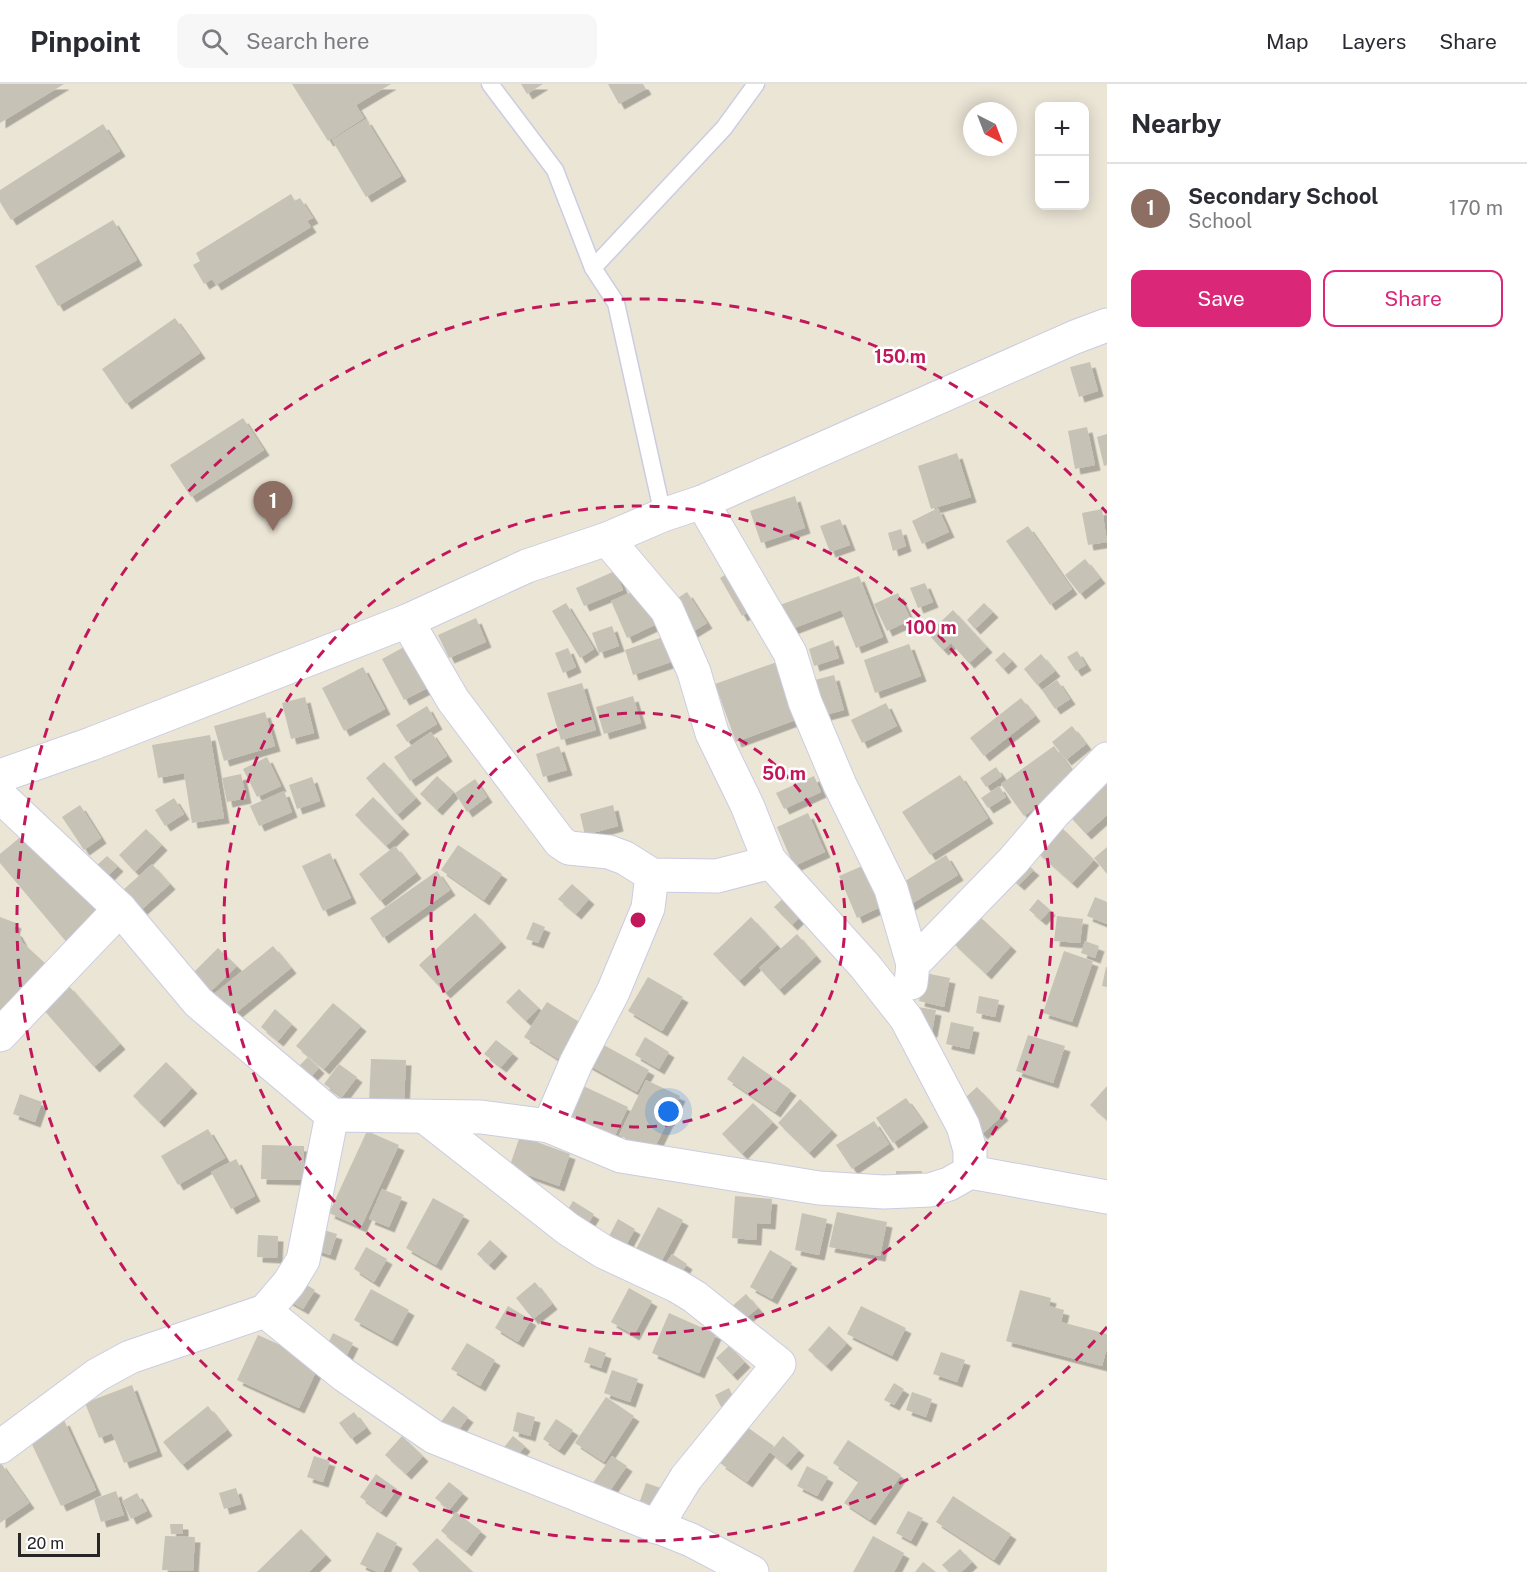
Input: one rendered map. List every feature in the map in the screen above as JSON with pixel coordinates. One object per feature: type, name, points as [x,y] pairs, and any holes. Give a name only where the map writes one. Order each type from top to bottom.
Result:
[{"type":"street","points":[[0,776],[112,736],[407,621],[527,566],[607,539],[663,515],[702,502],[1075,337],[1107,325]]},
{"type":"street","points":[[702,502],[790,653],[805,702],[840,785],[891,889],[913,964],[906,1018]]},
{"type":"street","points":[[607,539],[667,610],[694,672],[712,733],[747,805],[771,862],[865,966],[906,1018],[963,1126],[970,1150],[970,1172]]},
{"type":"street","points":[[407,621],[453,700],[513,778],[527,800],[544,819],[553,835],[569,848],[609,852],[625,858],[652,875],[717,876],[771,862]]},
{"type":"street","points":[[913,964],[1013,861],[1054,813],[1107,759]]},
{"type":"street","points":[[0,796],[120,909],[198,1002],[332,1115],[481,1117],[549,1126],[621,1156],[819,1188],[884,1192],[930,1190],[949,1184],[970,1172],[1107,1197]]},
{"type":"street","points":[[549,1126],[576,1063],[614,992],[648,908],[652,875]]},
{"type":"street","points":[[0,1035],[120,909]]},
{"type":"street","points":[[0,1447],[97,1375],[130,1357],[265,1311],[289,1283],[303,1260],[332,1115]]},
{"type":"street","points":[[425,1117],[568,1229],[603,1252],[677,1286],[695,1297],[778,1365],[686,1478],[656,1527]]},
{"type":"street","points":[[265,1311],[344,1376],[434,1437],[691,1540],[752,1572]]},
{"type":"lane","points":[[490,84],[555,170],[593,268],[616,303],[663,515]]},
{"type":"lane","points":[[593,268],[724,128],[756,84]]},
{"type":"building","points":[[0,84],[64,84],[0,123]]},
{"type":"building","points":[[292,84],[391,84],[356,105],[364,118],[328,141]]},
{"type":"building","points":[[521,84],[543,84],[527,94]]},
{"type":"building","points":[[608,84],[643,84],[646,89],[619,104]]},
{"type":"building","points":[[366,119],[401,176],[366,197],[332,140]]},
{"type":"building","points":[[103,124],[120,151],[11,220],[0,202],[0,190]]},
{"type":"building","points":[[291,194],[295,201],[300,198],[313,218],[307,221],[311,227],[216,285],[212,279],[204,284],[193,265],[200,261],[196,253]]},
{"type":"building","points":[[113,220],[137,260],[58,306],[35,266]]},
{"type":"building","points":[[175,318],[200,353],[126,404],[102,369]]},
{"type":"building","points":[[1090,362],[1098,391],[1079,397],[1070,367]]},
{"type":"building","points":[[243,418],[264,450],[191,497],[170,465]]},
{"type":"building","points":[[1087,427],[1095,465],[1075,469],[1068,431]]},
{"type":"building","points":[[1107,434],[1107,465],[1104,466],[1097,437]]},
{"type":"building","points":[[957,453],[971,497],[931,509],[918,466]]},
{"type":"building","points":[[795,496],[805,528],[761,543],[750,511]]},
{"type":"building","points":[[938,508],[949,532],[922,544],[912,521]]},
{"type":"building","points":[[1102,509],[1107,542],[1088,545],[1082,513]]},
{"type":"building","points":[[840,519],[850,545],[830,552],[820,526]]},
{"type":"building","points":[[1028,526],[1072,589],[1050,605],[1006,541]]},
{"type":"building","points":[[901,529],[906,546],[893,551],[888,533]]},
{"type":"building","points":[[1085,559],[1100,578],[1080,594],[1065,575]]},
{"type":"building","points":[[738,567],[760,605],[742,616],[720,578]]},
{"type":"building","points":[[615,571],[623,590],[584,606],[576,588]]},
{"type":"building","points":[[859,576],[883,637],[856,648],[841,610],[789,630],[780,605]]},
{"type":"building","points":[[925,583],[933,602],[918,608],[910,588]]},
{"type":"building","points":[[643,587],[659,623],[627,638],[611,601]]},
{"type":"building","points":[[687,592],[707,623],[689,634],[670,603]]},
{"type":"building","points":[[898,593],[911,620],[887,631],[874,604]]},
{"type":"building","points":[[566,603],[594,649],[580,658],[552,611]]},
{"type":"building","points":[[984,603],[993,612],[975,629],[967,620]]},
{"type":"building","points":[[953,610],[987,647],[969,663],[951,643],[943,650],[928,634]]},
{"type":"building","points":[[476,618],[486,642],[449,658],[438,635]]},
{"type":"building","points":[[612,626],[619,646],[599,653],[592,633]]},
{"type":"building","points":[[663,637],[671,662],[633,675],[625,650]]},
{"type":"building","points":[[833,640],[839,658],[814,666],[809,649]]},
{"type":"building","points":[[413,642],[435,684],[404,700],[382,659]]},
{"type":"building","points":[[909,644],[921,676],[875,693],[864,660]]},
{"type":"building","points":[[568,648],[576,667],[563,673],[555,653]]},
{"type":"building","points":[[1077,651],[1086,665],[1076,671],[1067,657]]},
{"type":"building","points":[[1004,652],[1012,661],[1003,669],[995,660]]},
{"type":"building","points":[[1041,654],[1055,671],[1037,685],[1024,669]]},
{"type":"building","points":[[777,662],[798,719],[736,742],[715,684]]},
{"type":"building","points":[[363,667],[385,709],[344,731],[322,688]]},
{"type":"building","points":[[834,675],[844,710],[825,715],[815,680]]},
{"type":"building","points":[[1057,680],[1070,699],[1055,709],[1042,690]]},
{"type":"building","points":[[582,683],[596,730],[561,740],[547,693]]},
{"type":"building","points":[[633,696],[641,723],[604,734],[596,707]]},
{"type":"building","points":[[305,697],[314,733],[291,739],[282,703]]},
{"type":"building","points":[[1021,698],[1035,716],[984,756],[970,738]]},
{"type":"building","points":[[886,703],[897,726],[862,743],[851,720]]},
{"type":"building","points":[[427,706],[437,724],[407,742],[396,725]]},
{"type":"building","points":[[265,712],[275,746],[224,761],[214,726]]},
{"type":"building","points":[[1072,726],[1086,744],[1066,760],[1052,742]]},
{"type":"building","points":[[431,732],[447,756],[410,781],[394,757]]},
{"type":"building","points":[[210,735],[224,818],[192,823],[184,773],[158,778],[152,745]]},
{"type":"building","points":[[559,746],[567,770],[543,777],[536,754]]},
{"type":"building","points":[[1054,746],[1077,778],[1024,816],[1001,784]]},
{"type":"building","points":[[267,757],[281,786],[257,797],[243,769]]},
{"type":"building","points":[[384,762],[416,798],[397,815],[366,778]]},
{"type":"building","points":[[996,767],[1002,776],[986,787],[980,778]]},
{"type":"building","points":[[1107,772],[1107,815],[1086,834],[1065,811]]},
{"type":"building","points":[[241,774],[246,798],[227,802],[222,778]]},
{"type":"building","points":[[960,775],[988,818],[930,855],[902,812]]},
{"type":"building","points":[[437,776],[454,792],[437,810],[420,794]]},
{"type":"building","points":[[814,776],[821,792],[784,809],[776,793]]},
{"type":"building","points":[[312,777],[320,801],[297,809],[289,785]]},
{"type":"building","points":[[475,779],[487,797],[467,812],[455,793]]},
{"type":"building","points":[[999,786],[1006,797],[988,808],[981,798]]},
{"type":"building","points":[[284,791],[292,812],[259,826],[250,806]]},
{"type":"building","points":[[373,797],[404,829],[386,846],[355,815]]},
{"type":"building","points":[[174,798],[184,814],[165,826],[155,810]]},
{"type":"building","points":[[80,805],[101,838],[84,850],[62,817]]},
{"type":"building","points":[[613,805],[618,826],[585,835],[580,814]]},
{"type":"building","points":[[808,813],[825,852],[794,866],[777,827]]},
{"type":"building","points":[[1060,826],[1094,860],[1072,883],[1035,850]]},
{"type":"building","points":[[31,828],[103,916],[69,945],[0,863],[0,854]]},
{"type":"building","points":[[146,829],[162,845],[135,872],[119,855]]},
{"type":"building","points":[[458,845],[502,874],[484,900],[441,870]]},
{"type":"building","points":[[395,846],[416,873],[380,901],[359,874]]},
{"type":"building","points":[[1107,847],[1107,874],[1094,858]]},
{"type":"building","points":[[330,853],[351,898],[323,911],[302,866]]},
{"type":"building","points":[[946,855],[958,875],[908,906],[896,887]]},
{"type":"building","points":[[107,856],[118,866],[107,877],[96,866]]},
{"type":"building","points":[[1024,862],[1034,870],[1019,885],[1010,877]]},
{"type":"building","points":[[152,864],[170,884],[140,911],[122,891]]},
{"type":"building","points":[[867,864],[885,905],[857,918],[839,876]]},
{"type":"building","points":[[437,871],[450,890],[383,938],[370,918]]},
{"type":"building","points":[[572,884],[589,899],[576,914],[558,899]]},
{"type":"building","points":[[791,891],[808,909],[792,925],[774,907]]},
{"type":"building","points":[[1095,897],[1107,902],[1107,924],[1087,916]]},
{"type":"building","points":[[1038,899],[1050,910],[1041,920],[1029,910]]},
{"type":"building","points":[[475,913],[501,942],[445,993],[419,965]]},
{"type":"building","points":[[978,915],[1011,946],[986,974],[952,942]]},
{"type":"building","points":[[1057,916],[1083,919],[1080,943],[1054,941]]},
{"type":"building","points":[[0,917],[16,923],[14,930],[23,943],[49,967],[6,1014],[0,1009]]},
{"type":"building","points":[[751,917],[777,945],[739,981],[713,954]]},
{"type":"building","points":[[533,922],[545,927],[538,943],[526,939]]},
{"type":"building","points":[[797,934],[816,956],[779,990],[759,968]]},
{"type":"building","points":[[1085,941],[1099,946],[1095,958],[1081,953]]},
{"type":"building","points":[[273,946],[291,968],[232,1016],[214,994]]},
{"type":"building","points":[[218,948],[237,966],[209,993],[191,975]]},
{"type":"building","points":[[1064,951],[1093,961],[1072,1022],[1043,1013]]},
{"type":"building","points":[[1107,967],[1107,987],[1102,986]]},
{"type":"building","points":[[925,973],[950,978],[944,1007],[919,1001]]},
{"type":"building","points":[[648,977],[683,997],[662,1031],[628,1011]]},
{"type":"building","points":[[68,985],[120,1044],[94,1067],[42,1008]]},
{"type":"building","points":[[519,989],[539,1008],[526,1021],[506,1002]]},
{"type":"building","points":[[979,996],[999,1000],[995,1017],[976,1013]]},
{"type":"building","points":[[547,1002],[581,1023],[558,1059],[524,1037]]},
{"type":"building","points":[[333,1003],[361,1026],[324,1069],[296,1046]]},
{"type":"building","points":[[918,1007],[936,1010],[932,1032],[914,1029]]},
{"type":"building","points":[[275,1009],[292,1024],[278,1041],[261,1027]]},
{"type":"building","points":[[951,1022],[974,1027],[969,1049],[946,1044]]},
{"type":"building","points":[[1028,1035],[1065,1046],[1053,1083],[1016,1071]]},
{"type":"building","points":[[645,1037],[669,1052],[659,1069],[635,1055]]},
{"type":"building","points":[[593,1039],[649,1070],[637,1092],[581,1061]]},
{"type":"building","points":[[496,1040],[513,1053],[501,1067],[484,1054]]},
{"type":"building","points":[[743,1056],[791,1090],[775,1112],[727,1079]]},
{"type":"building","points":[[308,1057],[319,1068],[303,1085],[291,1074]]},
{"type":"building","points":[[371,1059],[406,1060],[404,1103],[369,1102]]},
{"type":"building","points":[[166,1062],[192,1088],[159,1122],[133,1096]]},
{"type":"building","points":[[339,1064],[357,1077],[342,1097],[324,1084]]},
{"type":"building","points":[[646,1080],[680,1096],[653,1151],[619,1135]]},
{"type":"building","points":[[577,1083],[628,1107],[613,1140],[562,1116]]},
{"type":"building","points":[[1107,1086],[1107,1120],[1090,1105]]},
{"type":"building","points":[[977,1087],[1003,1115],[982,1134],[957,1105]]},
{"type":"building","points":[[20,1094],[42,1102],[35,1122],[13,1114]]},
{"type":"building","points":[[906,1098],[923,1122],[893,1143],[876,1118]]},
{"type":"building","points":[[800,1099],[832,1130],[809,1153],[778,1123]]},
{"type":"building","points":[[753,1103],[773,1122],[742,1154],[722,1134]]},
{"type":"building","points":[[874,1121],[889,1144],[852,1169],[836,1145]]},
{"type":"building","points":[[208,1129],[225,1158],[178,1185],[161,1156]]},
{"type":"building","points":[[367,1131],[399,1145],[361,1227],[329,1213]]},
{"type":"building","points":[[520,1136],[570,1154],[559,1186],[509,1168]]},
{"type":"building","points":[[262,1145],[304,1146],[304,1180],[261,1179]]},
{"type":"building","points":[[236,1159],[255,1196],[231,1209],[211,1172]]},
{"type":"building","points":[[896,1171],[922,1171],[922,1186],[896,1186]]},
{"type":"building","points":[[382,1189],[402,1197],[389,1227],[369,1219]]},
{"type":"building","points":[[735,1196],[772,1199],[770,1224],[757,1223],[756,1240],[732,1238]]},
{"type":"building","points":[[433,1198],[464,1215],[436,1265],[406,1248]]},
{"type":"building","points":[[573,1201],[594,1214],[582,1234],[561,1221]]},
{"type":"building","points":[[658,1207],[683,1220],[661,1262],[636,1249]]},
{"type":"building","points":[[837,1212],[887,1222],[880,1256],[829,1247]]},
{"type":"building","points":[[802,1213],[827,1219],[819,1255],[795,1250]]},
{"type":"building","points":[[618,1219],[635,1229],[623,1251],[606,1242]]},
{"type":"building","points":[[317,1228],[337,1234],[330,1255],[310,1248]]},
{"type":"building","points":[[258,1235],[278,1236],[277,1258],[257,1257]]},
{"type":"building","points":[[490,1240],[502,1251],[489,1265],[477,1254]]},
{"type":"building","points":[[366,1247],[387,1259],[374,1282],[354,1269]]},
{"type":"building","points":[[770,1250],[792,1263],[772,1299],[750,1287]]},
{"type":"building","points":[[672,1254],[687,1264],[677,1281],[661,1271]]},
{"type":"building","points":[[297,1279],[315,1290],[303,1309],[284,1298]]},
{"type":"building","points":[[535,1282],[552,1304],[533,1319],[516,1298]]},
{"type":"building","points":[[629,1288],[652,1301],[634,1335],[611,1322]]},
{"type":"building","points":[[371,1289],[409,1310],[392,1341],[354,1320]]},
{"type":"building","points":[[1020,1290],[1051,1298],[1049,1306],[1064,1310],[1061,1322],[1107,1334],[1107,1348],[1102,1366],[1006,1341]]},
{"type":"building","points":[[746,1294],[758,1308],[742,1321],[730,1308]]},
{"type":"building","points":[[508,1306],[531,1320],[518,1342],[495,1328]]},
{"type":"building","points":[[861,1306],[906,1328],[892,1356],[847,1334]]},
{"type":"building","points":[[669,1313],[716,1334],[699,1373],[652,1353]]},
{"type":"building","points":[[829,1326],[847,1343],[826,1366],[808,1350]]},
{"type":"building","points":[[333,1333],[353,1343],[344,1361],[324,1352]]},
{"type":"building","points":[[258,1335],[320,1363],[299,1408],[237,1380]]},
{"type":"building","points":[[467,1343],[495,1360],[480,1386],[451,1369]]},
{"type":"building","points":[[729,1346],[745,1362],[732,1375],[716,1358]]},
{"type":"building","points":[[589,1347],[606,1353],[601,1368],[584,1362]]},
{"type":"building","points":[[941,1352],[965,1360],[957,1382],[933,1374]]},
{"type":"building","points":[[612,1370],[638,1379],[630,1402],[604,1393]]},
{"type":"building","points":[[894,1383],[904,1389],[894,1405],[884,1400]]},
{"type":"building","points":[[132,1385],[157,1451],[124,1463],[112,1433],[99,1438],[85,1403]]},
{"type":"building","points":[[729,1388],[735,1401],[721,1407],[715,1395]]},
{"type":"building","points":[[912,1392],[932,1399],[926,1417],[906,1410]]},
{"type":"building","points":[[606,1397],[634,1416],[604,1462],[575,1443]]},
{"type":"building","points":[[208,1406],[227,1430],[182,1465],[163,1442]]},
{"type":"building","points":[[453,1406],[468,1417],[456,1434],[440,1423]]},
{"type":"building","points":[[354,1412],[366,1428],[351,1439],[339,1423]]},
{"type":"building","points":[[517,1412],[535,1417],[530,1436],[513,1431]]},
{"type":"building","points":[[556,1419],[573,1430],[559,1450],[543,1439]]},
{"type":"building","points":[[64,1420],[96,1490],[61,1506],[29,1438]]},
{"type":"building","points":[[747,1427],[774,1446],[747,1482],[720,1463]]},
{"type":"building","points":[[402,1436],[423,1456],[406,1474],[385,1455]]},
{"type":"building","points":[[513,1436],[525,1446],[514,1460],[501,1451]]},
{"type":"building","points":[[783,1436],[799,1450],[786,1465],[770,1452]]},
{"type":"building","points":[[848,1440],[901,1475],[870,1520],[844,1503],[859,1481],[833,1463]]},
{"type":"building","points":[[314,1456],[330,1461],[323,1482],[307,1477]]},
{"type":"building","points":[[612,1456],[627,1466],[605,1498],[590,1487]]},
{"type":"building","points":[[0,1462],[29,1503],[0,1523]]},
{"type":"building","points":[[807,1466],[828,1477],[817,1496],[797,1486]]},
{"type":"building","points":[[376,1474],[397,1489],[381,1512],[360,1497]]},
{"type":"building","points":[[449,1482],[463,1493],[449,1510],[435,1498]]},
{"type":"building","points":[[646,1483],[661,1488],[655,1506],[640,1501]]},
{"type":"building","points":[[236,1488],[241,1504],[224,1509],[219,1493]]},
{"type":"building","points":[[116,1491],[124,1515],[101,1522],[94,1499]]},
{"type":"building","points":[[137,1493],[147,1511],[131,1519],[122,1501]]},
{"type":"building","points":[[953,1496],[1011,1534],[994,1560],[936,1522]]},
{"type":"building","points":[[908,1511],[923,1518],[911,1541],[896,1533]]},
{"type":"building","points":[[456,1512],[481,1531],[466,1551],[441,1531]]},
{"type":"building","points":[[170,1524],[183,1524],[183,1534],[171,1534]]},
{"type":"building","points":[[301,1529],[326,1555],[309,1572],[257,1572]]},
{"type":"building","points":[[377,1532],[397,1543],[383,1572],[377,1572],[360,1564]]},
{"type":"building","points":[[165,1536],[195,1537],[193,1571],[162,1570]]},
{"type":"building","points":[[873,1536],[904,1553],[894,1572],[853,1572]]},
{"type":"building","points":[[437,1538],[473,1572],[420,1572],[412,1564]]},
{"type":"building","points":[[960,1549],[972,1562],[961,1572],[949,1572],[942,1565]]},
{"type":"building","points":[[923,1562],[936,1572],[915,1572]]},
{"type":"place","name":"Secondary School","points":[[273,531]]}]
